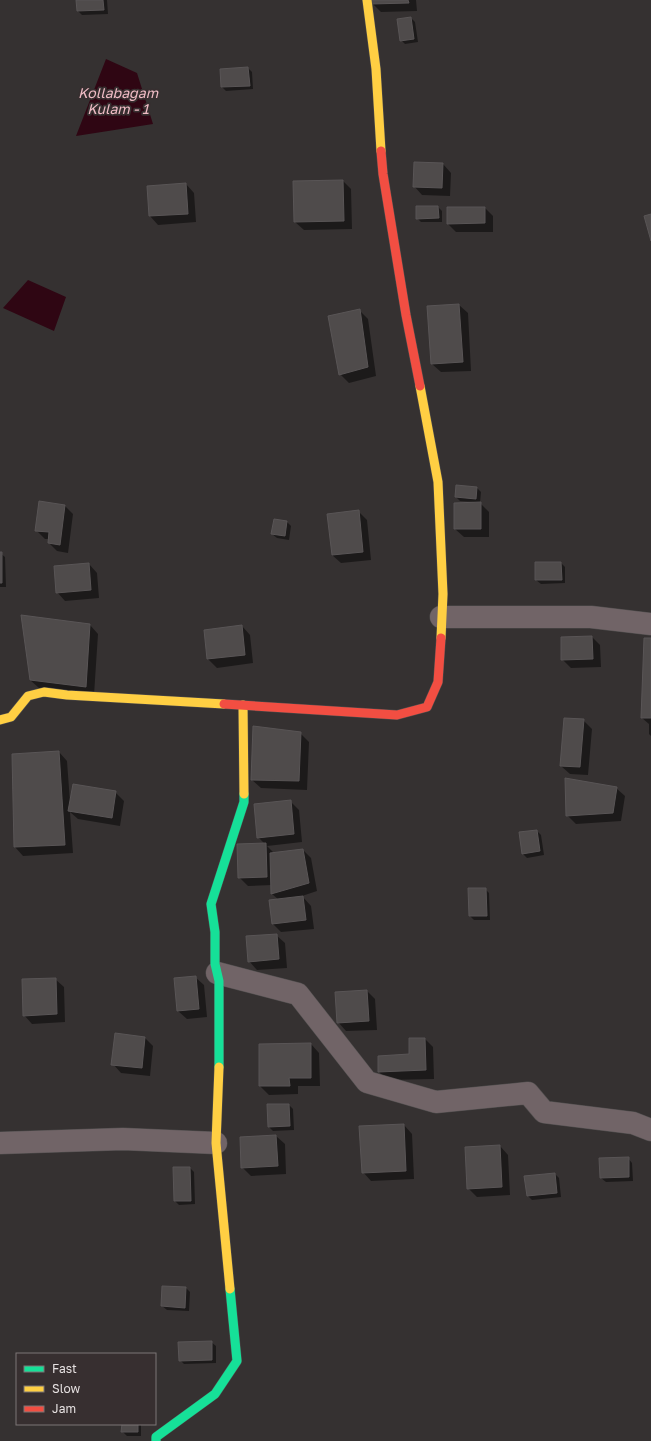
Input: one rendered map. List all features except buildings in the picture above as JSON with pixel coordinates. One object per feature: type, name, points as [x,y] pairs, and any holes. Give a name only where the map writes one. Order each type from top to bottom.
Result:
[{"type":"street","points":[[0,720],[11,717],[28,696],[44,692],[67,695],[397,715],[427,707],[438,682],[443,594],[438,482],[406,315],[383,174],[376,69],[367,0]]},
{"type":"street","points":[[441,616],[591,617],[651,624]]},
{"type":"street","points":[[156,1441],[156,1437],[215,1394],[237,1361],[216,1143],[219,1081],[219,981],[215,964],[216,932],[211,904],[244,802],[243,705]]},
{"type":"street","points":[[217,973],[298,994],[367,1082],[436,1102],[528,1093],[544,1112],[633,1123],[651,1130]]},
{"type":"street","points":[[0,1143],[123,1139],[216,1143]]},
{"type":"water","name":"Kollabagam Kulam - 1","points":[[106,59],[137,73],[153,124],[76,136]]},
{"type":"water","points":[[28,280],[66,297],[54,331],[3,308]]},
{"type":"traffic: fast","points":[[219,1067],[219,981],[215,964],[215,932],[211,904],[244,802],[244,794]]},
{"type":"traffic: fast","points":[[156,1441],[156,1437],[215,1394],[237,1361],[230,1289]]},
{"type":"traffic: slow","points":[[367,0],[376,69],[381,151]]},
{"type":"traffic: slow","points":[[420,386],[438,482],[443,594],[441,638]]},
{"type":"traffic: slow","points":[[0,720],[11,717],[28,696],[44,692],[67,695],[224,704]]},
{"type":"traffic: slow","points":[[243,705],[244,794]]},
{"type":"traffic: slow","points":[[219,1067],[216,1143],[230,1289]]},
{"type":"traffic: jam","points":[[381,151],[383,174],[406,315],[420,386]]},
{"type":"traffic: jam","points":[[224,704],[397,715],[427,707],[438,682],[441,638]]}]
